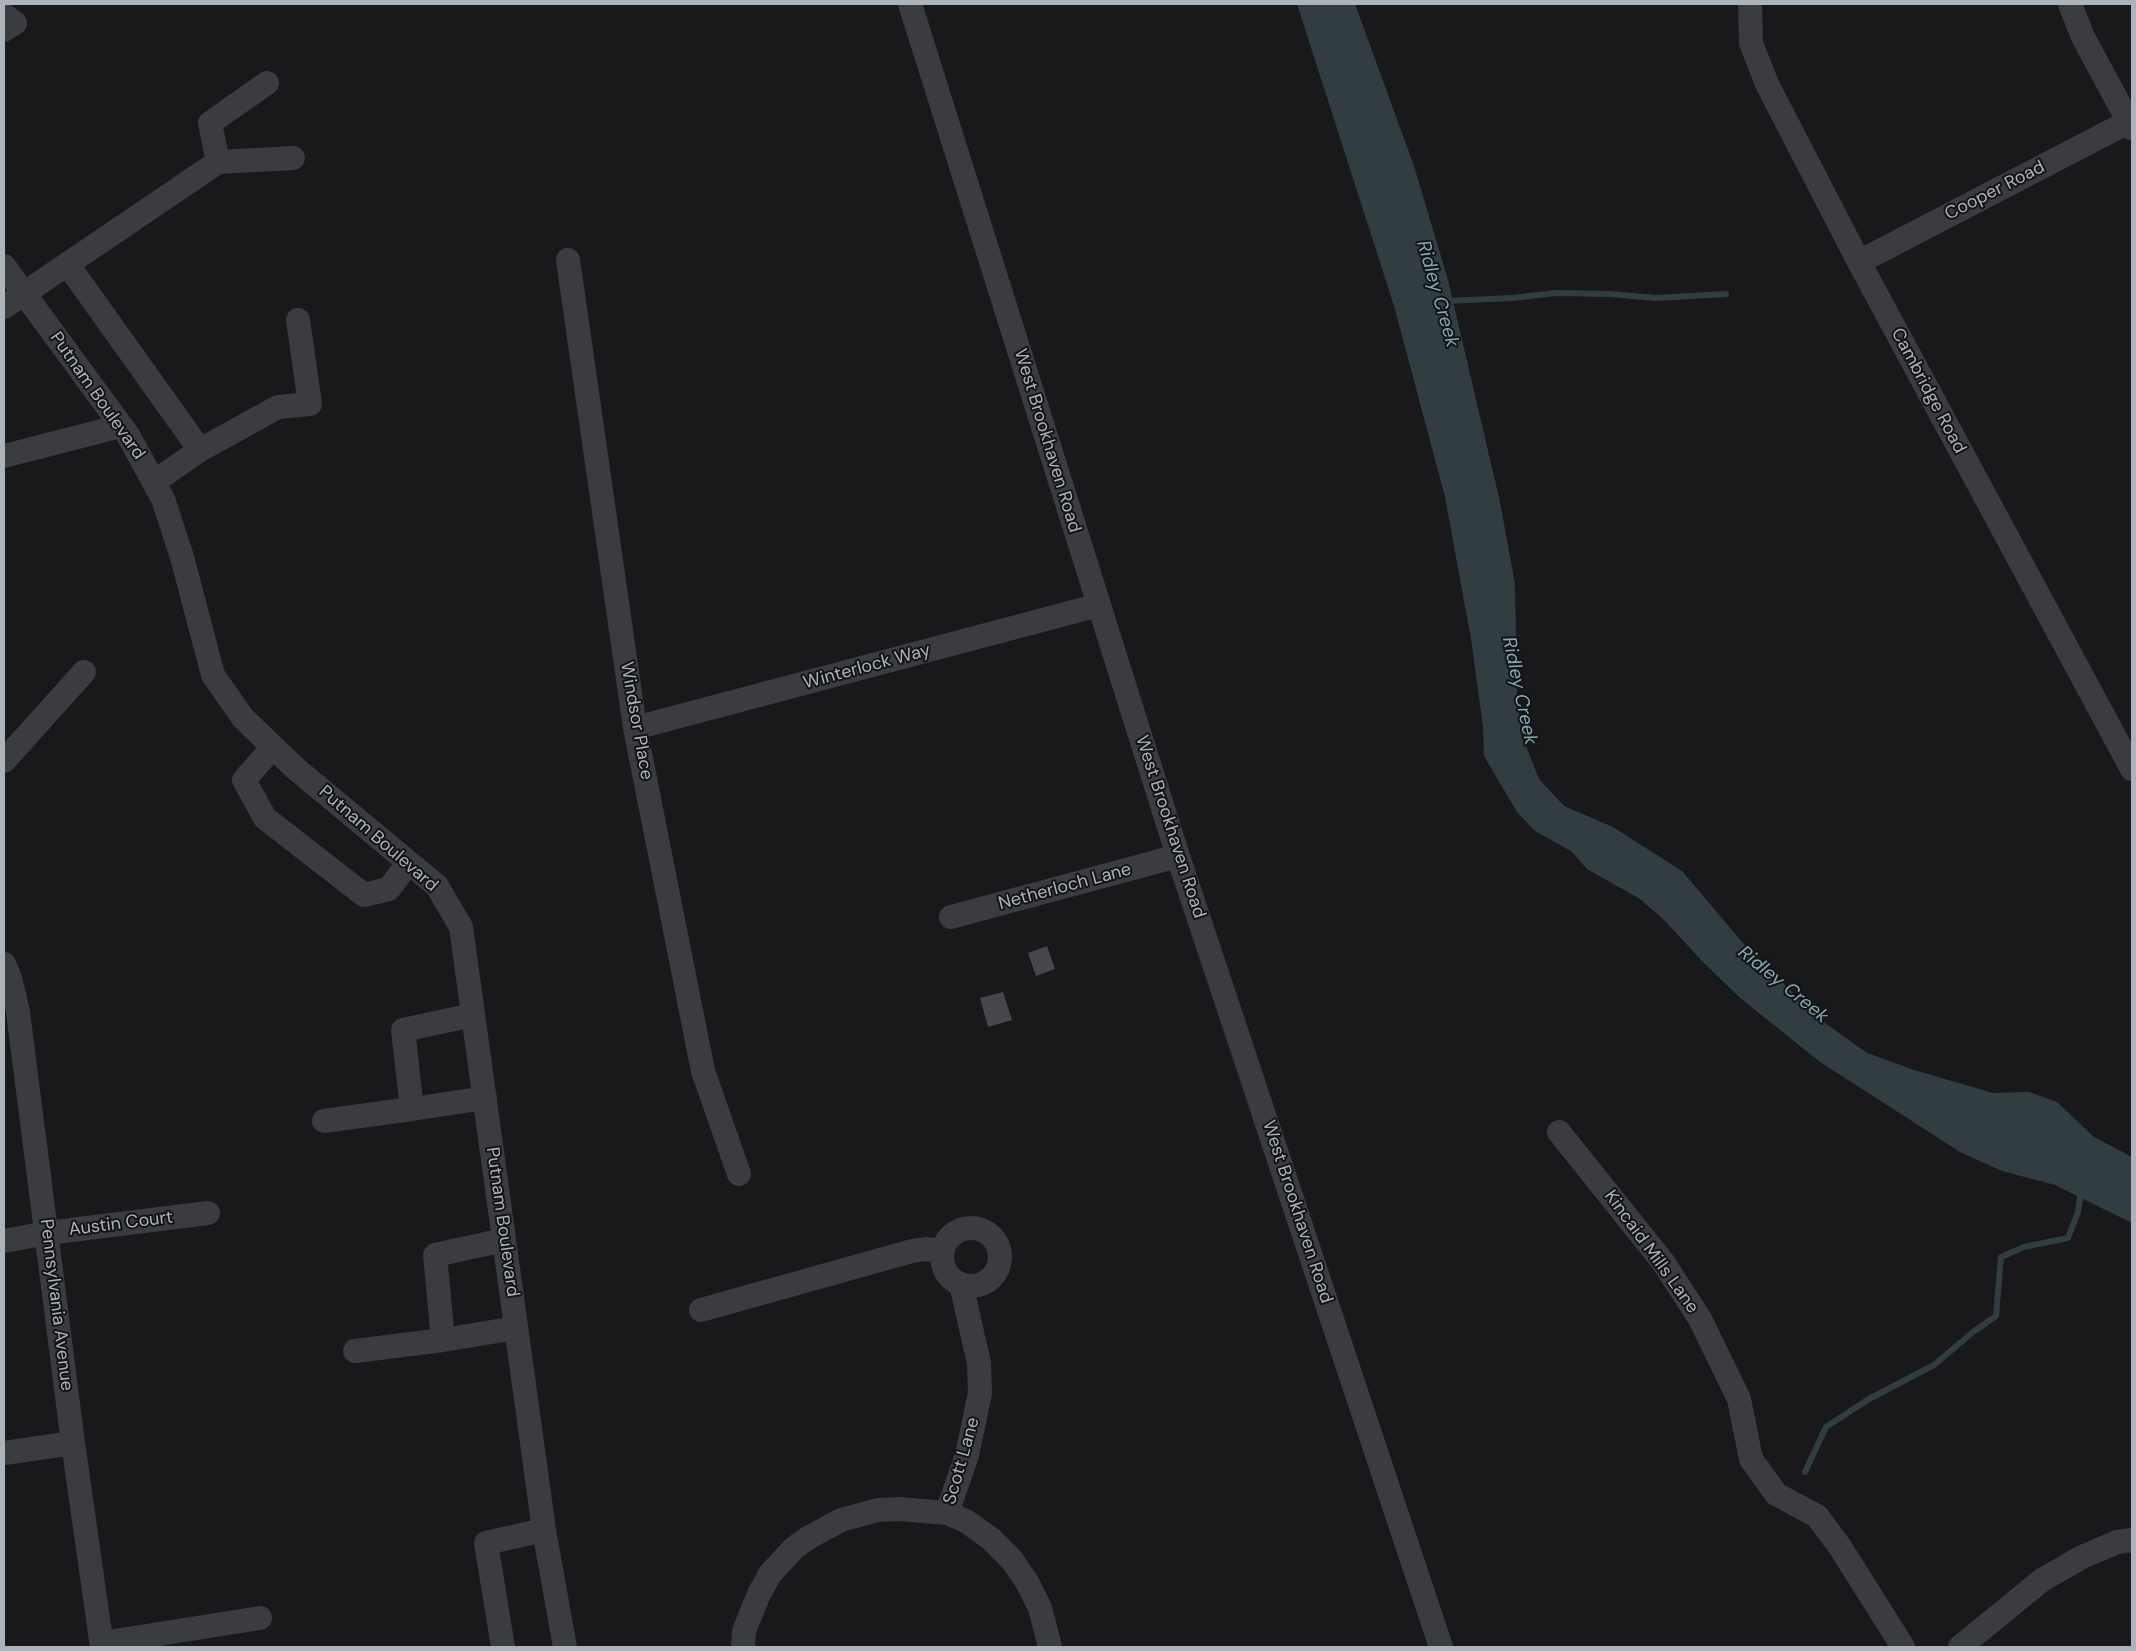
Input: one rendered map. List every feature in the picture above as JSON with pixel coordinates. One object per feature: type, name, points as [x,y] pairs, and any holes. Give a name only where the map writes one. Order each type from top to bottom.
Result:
[{"type":"street","name":"West Brookhaven Road","points":[[910,4],[1178,856],[1441,1647]]},
{"type":"street","name":"Cambridge Road","points":[[1750,4],[1751,43],[1758,65],[1859,262],[2132,768]]},
{"type":"street","points":[[2070,4],[2083,37],[2131,123]]},
{"type":"street","points":[[4,15],[15,23],[4,30]]},
{"type":"street","points":[[218,162],[210,123],[267,84]]},
{"type":"street","name":"Cooper Road","points":[[1859,262],[2131,123]]},
{"type":"street","points":[[4,308],[218,162],[293,158]]},
{"type":"street","name":"Windsor Place","points":[[568,260],[635,728],[702,1071],[739,1174]]},
{"type":"street","points":[[68,265],[200,450]]},
{"type":"street","name":"Putnam Boulevard","points":[[4,266],[121,426],[163,499],[182,557],[213,675],[243,718],[294,768],[437,886],[461,928],[544,1530],[566,1647]]},
{"type":"street","points":[[154,482],[200,450],[278,407],[310,404],[298,320]]},
{"type":"street","points":[[4,456],[121,426]]},
{"type":"street","name":"Winterlock Way","points":[[635,728],[1098,605]]},
{"type":"street","points":[[4,761],[84,672]]},
{"type":"street","points":[[273,746],[244,780],[265,818],[364,895],[389,889],[408,863]]},
{"type":"street","name":"Netherloch Lane","points":[[951,917],[1178,856]]},
{"type":"street","name":"Pennsylvania Avenue","points":[[4,964],[10,978],[18,1012],[73,1443],[102,1645]]},
{"type":"street","points":[[412,1109],[403,1030],[473,1014]]},
{"type":"street","points":[[324,1121],[485,1098]]},
{"type":"street","name":"Kincaid Mills Lane","points":[[1559,1132],[1663,1262],[1700,1319],[1739,1399],[1750,1459],[1776,1494],[1817,1516],[1840,1547],[1903,1647]]},
{"type":"street","name":"Austin Court","points":[[4,1241],[47,1233],[208,1212]]},
{"type":"street","points":[[967,1229],[983,1231],[997,1245],[1000,1261],[997,1271],[990,1279],[982,1284],[972,1286],[952,1280],[945,1272],[942,1262],[942,1251],[949,1238],[957,1232],[967,1229]]},
{"type":"street","points":[[442,1340],[435,1256],[504,1240]]},
{"type":"street","points":[[701,1310],[912,1251],[925,1249],[942,1251]]},
{"type":"street","name":"Scott Lane","points":[[743,1647],[744,1632],[750,1614],[770,1574],[781,1560],[808,1538],[841,1520],[878,1510],[899,1509],[947,1513],[967,1455],[980,1393],[978,1363],[961,1284]]},
{"type":"street","points":[[355,1350],[442,1340],[516,1328]]},
{"type":"street","points":[[4,1454],[73,1443]]},
{"type":"street","points":[[947,1513],[966,1521],[991,1539],[1020,1570],[1040,1608],[1050,1647]]},
{"type":"street","points":[[503,1647],[486,1543],[544,1530]]},
{"type":"street","points":[[1960,1647],[2042,1580],[2082,1557],[2118,1542],[2132,1540]]},
{"type":"street","points":[[102,1645],[260,1618]]},
{"type":"water","name":"Ridley Creek","points":[[1297,4],[1355,4],[1414,166],[1448,280],[1500,502],[1515,584],[1517,695],[1522,736],[1539,779],[1564,806],[1613,827],[1682,871],[1748,949],[1821,1020],[1867,1053],[1914,1070],[1993,1093],[2029,1092],[2057,1102],[2094,1137],[2132,1157],[2132,1223],[2055,1185],[2002,1171],[1960,1152],[1820,1062],[1739,997],[1665,921],[1640,899],[1587,869],[1571,851],[1535,831],[1517,812],[1484,756],[1483,727],[1471,639],[1445,497],[1394,306]]},
{"type":"building","points":[[1047,946],[1055,969],[1036,976],[1028,953]]},
{"type":"building","points":[[1003,992],[1012,1020],[988,1027],[980,998]]},
{"type":"waterway","name":"Ridley Creek","points":[[1446,301],[1512,298],[1556,293],[1610,294],[1656,298],[1726,294]]},
{"type":"waterway","points":[[1805,1472],[1826,1427],[1869,1399],[1934,1365],[1973,1332],[1996,1316],[2001,1257],[2024,1247],[2068,1238],[2078,1212],[2080,1198],[2078,1191]]}]
